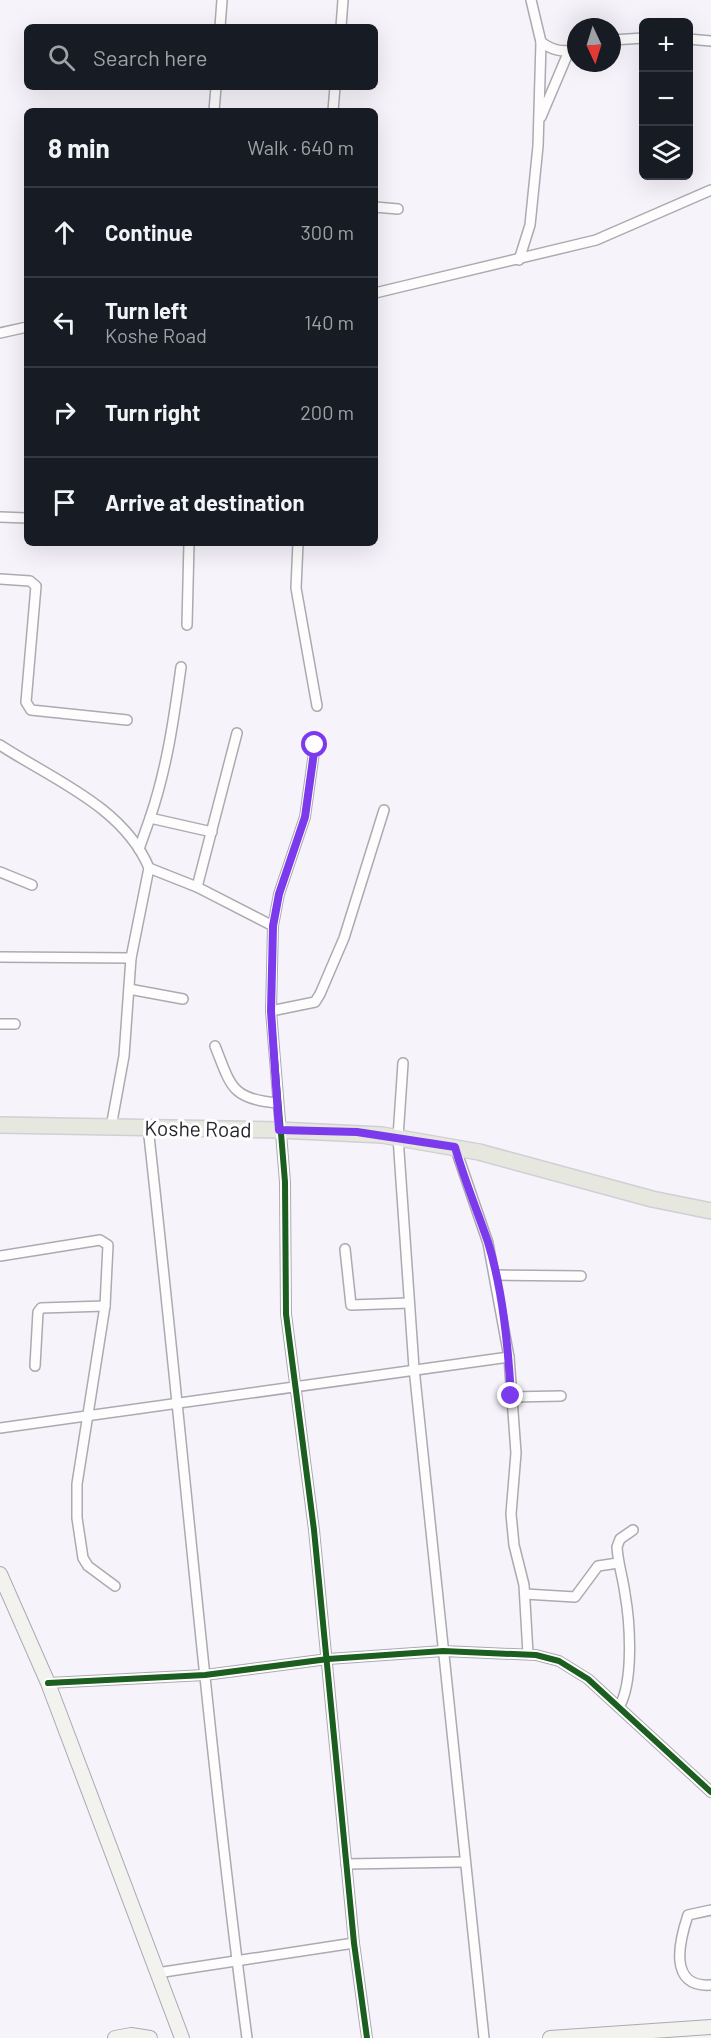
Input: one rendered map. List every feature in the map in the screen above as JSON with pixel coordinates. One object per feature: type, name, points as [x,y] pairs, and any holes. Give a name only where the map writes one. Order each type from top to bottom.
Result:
[{"type":"main road","name":"Koshe Road","points":[[0,1125],[357,1132],[455,1147],[669,1204],[711,1211]]},
{"type":"street","points":[[220,24],[222,0]]},
{"type":"street","points":[[341,24],[343,0]]},
{"type":"street","points":[[519,260],[527,237],[533,204],[539,122],[541,42],[531,0]]},
{"type":"street","points":[[621,39],[639,38]]},
{"type":"street","points":[[693,39],[711,41]]},
{"type":"street","points":[[541,42],[550,49],[567,50]]},
{"type":"street","points":[[539,122],[567,61]]},
{"type":"street","points":[[214,108],[216,90]]},
{"type":"street","points":[[333,108],[335,90]]},
{"type":"street","points":[[378,293],[612,235],[711,190]]},
{"type":"street","points":[[378,207],[398,208]]},
{"type":"street","points":[[0,333],[24,328]]},
{"type":"street","points":[[0,517],[24,518]]},
{"type":"street","points":[[188,625],[189,546]]},
{"type":"street","points":[[298,546],[296,588],[317,706]]},
{"type":"street","points":[[0,579],[30,581],[36,586],[26,702],[31,710],[127,720]]},
{"type":"street","points":[[139,849],[169,749],[181,667]]},
{"type":"street","points":[[197,887],[237,733]]},
{"type":"street","points":[[0,745],[88,800],[114,821],[139,849],[149,868],[131,958],[124,1056],[111,1127]]},
{"type":"street","points":[[315,745],[305,817],[279,894],[273,926],[271,1011],[285,1182],[286,1314],[328,1659],[354,1943],[367,2038]]},
{"type":"street","points":[[271,1011],[315,1002],[320,994],[344,938],[384,810]]},
{"type":"street","points":[[150,818],[212,832]]},
{"type":"street","points":[[149,868],[197,887],[273,926]]},
{"type":"street","points":[[0,872],[32,885]]},
{"type":"street","points":[[0,957],[131,958]]},
{"type":"street","points":[[129,989],[183,999]]},
{"type":"street","points":[[0,1024],[15,1024]]},
{"type":"street","points":[[215,1046],[227,1076],[242,1095],[251,1100],[277,1102]]},
{"type":"street","points":[[403,1063],[398,1137],[414,1368],[484,2038]]},
{"type":"street","points":[[148,1127],[180,1405],[205,1675],[247,2038]]},
{"type":"street","points":[[455,1147],[488,1244],[509,1357],[516,1453],[511,1514],[525,1594],[528,1654]]},
{"type":"street","points":[[0,1256],[105,1241],[108,1245],[105,1306],[76,1492],[83,1558],[88,1566],[115,1587]]},
{"type":"street","points":[[345,1249],[351,1305],[409,1302]]},
{"type":"street","points":[[495,1275],[581,1276]]},
{"type":"street","points":[[35,1366],[41,1308],[105,1306]]},
{"type":"street","points":[[0,1428],[87,1415],[180,1405],[414,1368],[509,1357]]},
{"type":"street","points":[[511,1396],[561,1396]]},
{"type":"street","points":[[620,1707],[626,1689],[628,1636],[627,1603],[618,1563],[618,1543],[633,1530]]},
{"type":"street","points":[[525,1594],[575,1597],[598,1566],[618,1563]]},
{"type":"street","points":[[0,1574],[48,1683],[182,2038]]},
{"type":"street","points":[[48,1683],[205,1675],[328,1659],[443,1651],[528,1654],[549,1658],[572,1667],[620,1707],[711,1792]]},
{"type":"street","points":[[346,1864],[464,1862]]},
{"type":"street","points":[[711,1910],[688,1915],[679,1965],[682,1974],[691,1982],[700,1986],[711,1985]]},
{"type":"street","points":[[157,1973],[354,1943]]},
{"type":"street","points":[[550,2038],[711,2027]]},
{"type":"street","points":[[115,2038],[131,2035],[150,2038]]},
{"type":"cycle path","points":[[315,745],[305,817],[279,894],[273,926],[271,1011],[285,1182],[286,1314],[314,1530],[354,1943],[367,2038]]},
{"type":"cycle path","points":[[48,1683],[205,1675],[328,1659],[443,1651],[536,1655],[559,1661],[588,1679],[711,1792]]},
{"type":"route","points":[[315,745],[305,817],[279,894],[273,926],[271,1011],[279,1130],[357,1132],[455,1147],[488,1244],[495,1275],[509,1357],[511,1396]]}]
